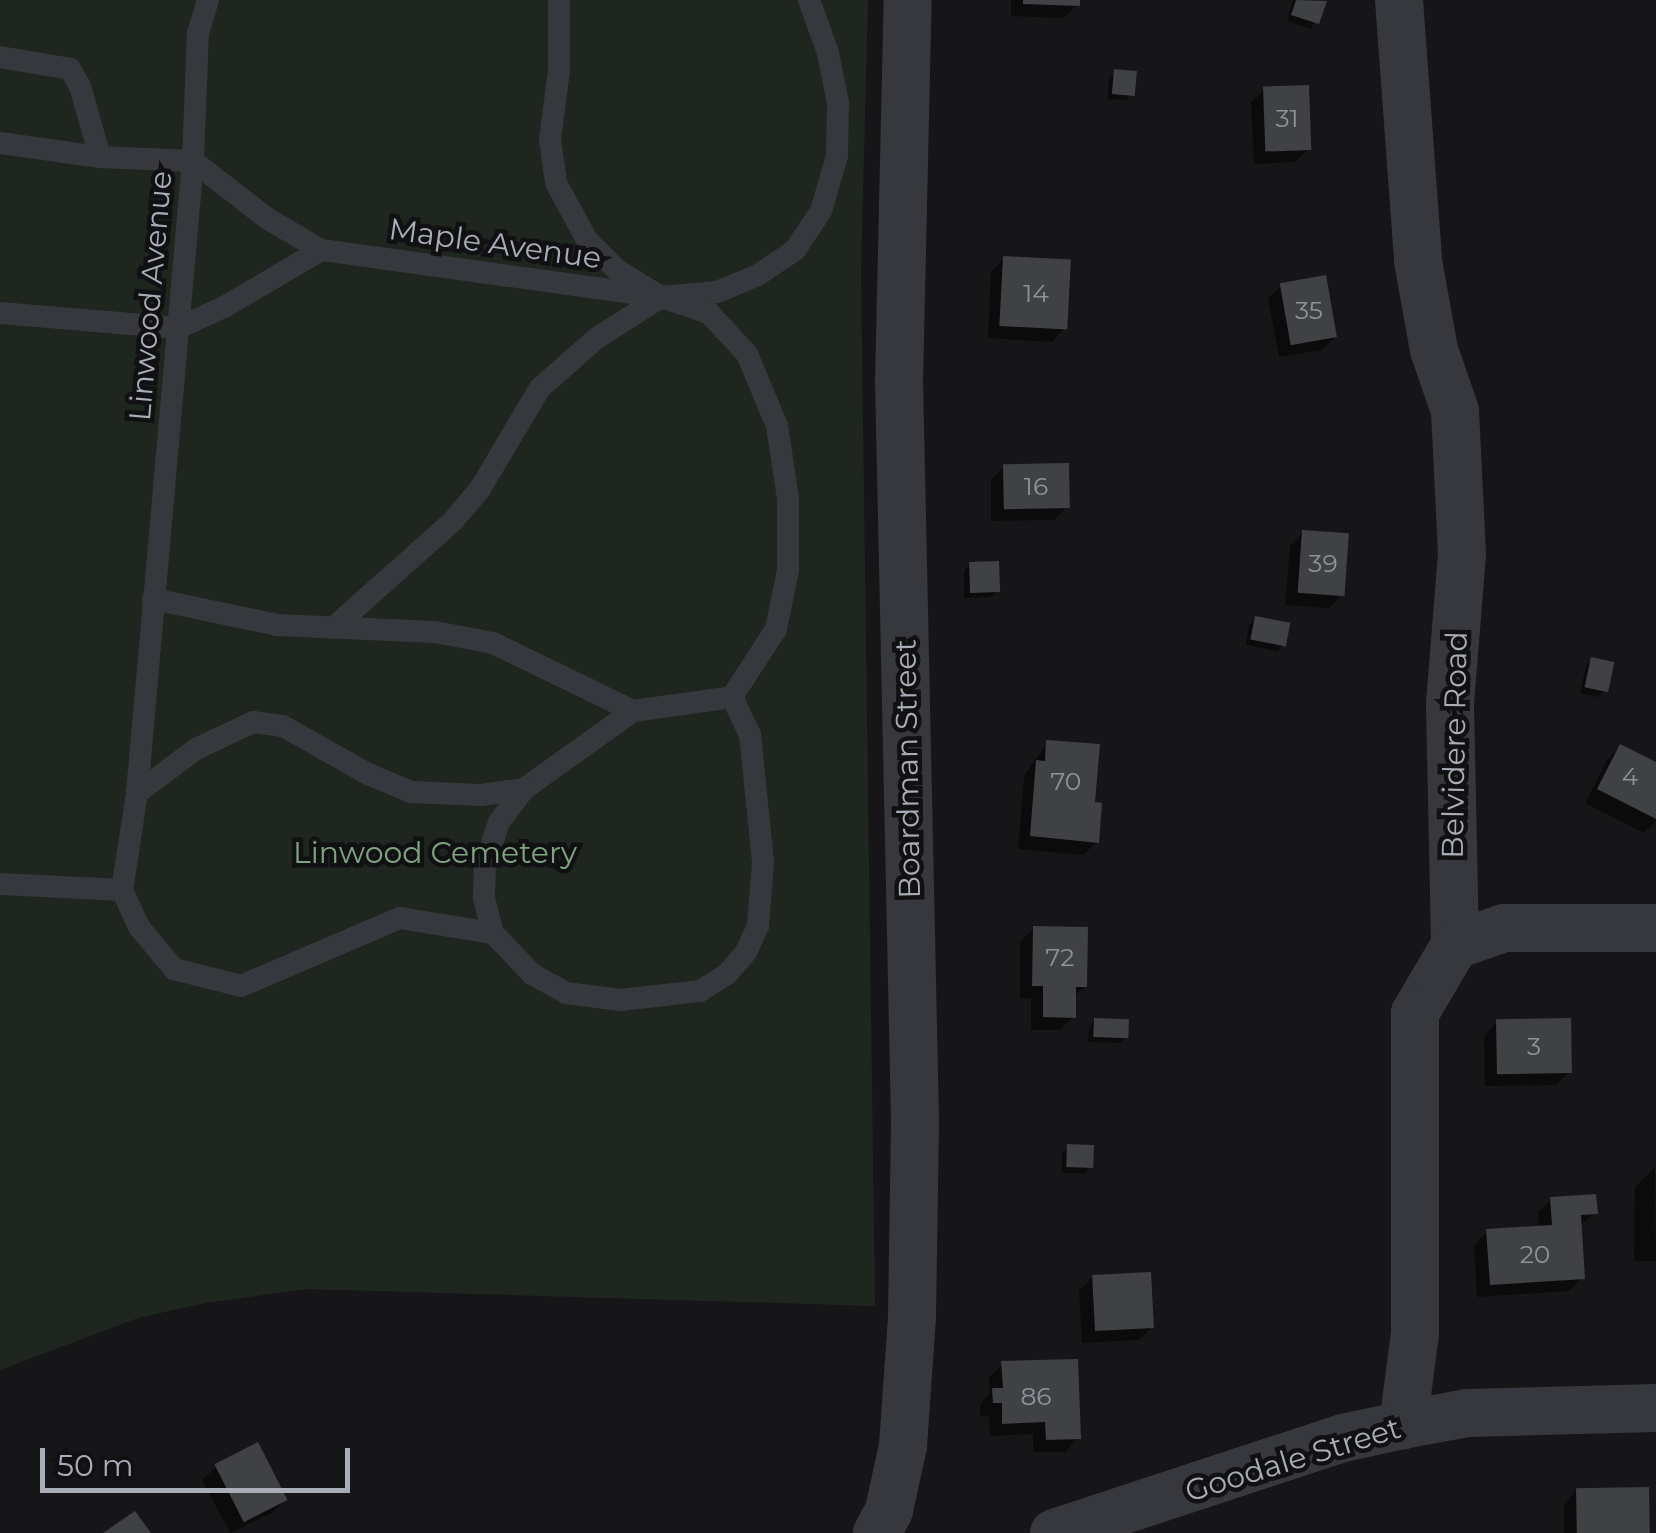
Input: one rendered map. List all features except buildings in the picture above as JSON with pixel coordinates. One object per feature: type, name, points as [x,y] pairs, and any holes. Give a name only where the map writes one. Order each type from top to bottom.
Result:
[{"type":"street","name":"Boardman Street","points":[[877,1533],[889,1510],[904,1446],[912,1316],[915,1119],[898,382],[908,0]]},
{"type":"street","name":"Belvidere Road","points":[[1399,0],[1418,261],[1434,350],[1455,411],[1462,474],[1462,554],[1450,704],[1455,945]]},
{"type":"street","points":[[1403,1425],[1415,1333],[1416,1013],[1455,945],[1504,928],[1656,928]]},
{"type":"street","name":"Goodale Street","points":[[1054,1533],[1342,1438],[1403,1425],[1468,1412],[1656,1408]]},
{"type":"lane","name":"Linwood Avenue","points":[[122,890],[137,793],[194,161],[198,33],[208,0]]},
{"type":"lane","points":[[558,0],[559,72],[550,139],[556,184],[587,240],[617,270],[661,297],[709,312],[730,331],[765,388],[777,426],[788,498],[788,570],[776,630],[732,697],[633,711],[524,789],[499,822],[485,864],[484,898],[493,933],[532,974],[566,992],[621,1000],[673,997],[700,991],[727,974],[746,952],[758,926],[763,862],[750,735],[732,697]]},
{"type":"lane","points":[[332,628],[453,521],[480,488],[540,388],[596,338],[661,297],[716,292],[758,276],[794,250],[820,211],[837,156],[838,103],[809,0]]},
{"type":"lane","points":[[0,57],[70,70],[80,86],[100,157]]},
{"type":"lane","points":[[0,143],[100,157],[194,161]]},
{"type":"lane","name":"Maple Avenue","points":[[194,161],[268,219],[321,250],[661,297]]},
{"type":"lane","points":[[0,312],[178,328],[224,307],[321,250]]},
{"type":"lane","points":[[153,600],[278,624],[434,632],[493,642],[633,711]]},
{"type":"lane","points":[[137,793],[196,749],[253,722],[282,726],[368,774],[411,792],[481,795],[524,789]]},
{"type":"lane","points":[[0,884],[122,890],[139,927],[174,969],[241,986],[400,918],[493,933]]},
{"type":"green space","name":"Linwood Cemetery","points":[[0,0],[868,0],[861,272],[875,1306],[307,1289],[205,1303],[138,1318],[0,1370]]}]
